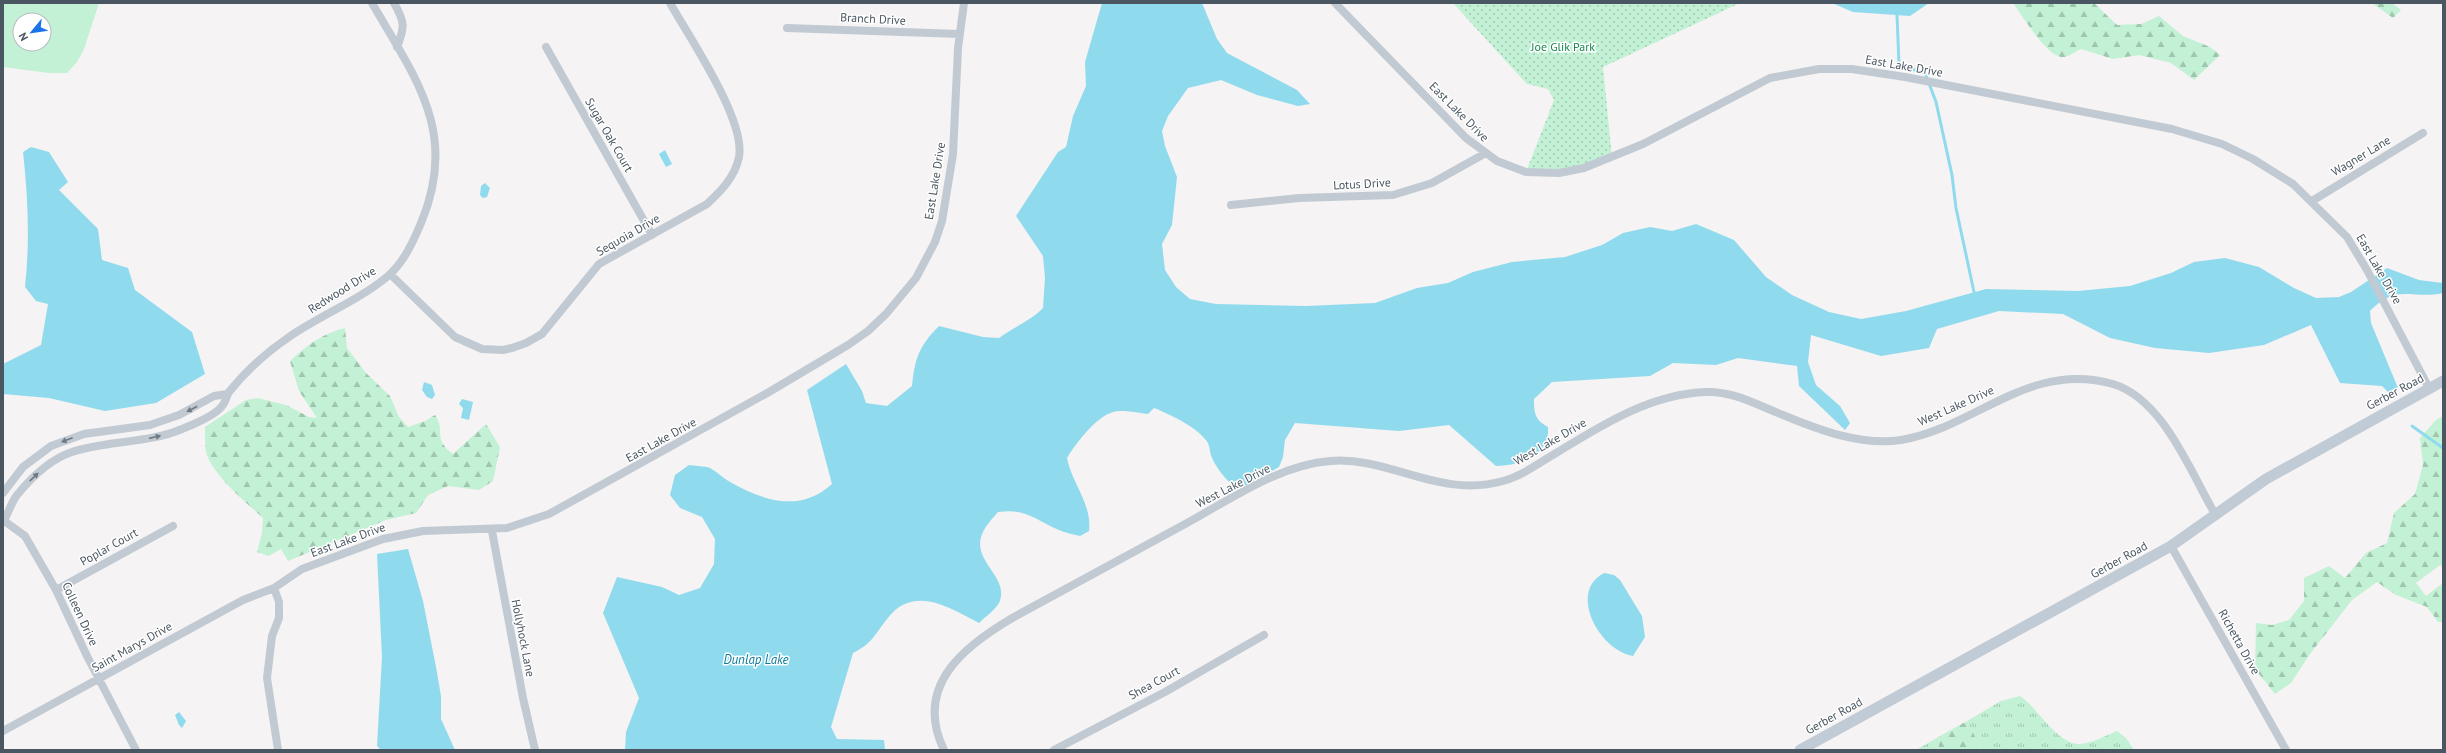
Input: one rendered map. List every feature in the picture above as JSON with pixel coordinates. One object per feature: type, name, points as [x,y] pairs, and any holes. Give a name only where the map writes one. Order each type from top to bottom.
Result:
[{"type":"street","name":"Redwood Drive","points":[[3,521],[16,497],[30,481],[47,466],[70,452],[129,442],[181,430],[222,407],[228,394],[250,369],[290,336],[354,300],[390,274],[409,248],[423,218],[433,186],[435,137],[428,105],[372,3]]},
{"type":"street","points":[[394,3],[401,14],[404,28],[397,47]]},
{"type":"street","name":"Sequoia Drive","points":[[390,274],[455,336],[482,349],[503,350],[521,346],[542,334],[599,264],[707,204],[722,191],[730,178],[739,156],[737,126],[728,106],[670,3]]},
{"type":"street","name":"East Lake Drive","points":[[274,588],[302,569],[383,539],[423,532],[492,531],[523,524],[549,514],[620,476],[848,345],[886,314],[903,296],[926,262],[942,221],[953,154],[959,34],[964,3]]},
{"type":"street","name":"East Lake Drive","points":[[1335,3],[1442,114],[1484,154],[1510,167],[1526,172],[1559,173],[1584,168],[1643,144],[1770,78],[1818,69],[1852,69],[2164,128],[2222,144],[2266,167],[2293,184],[2347,237],[2385,303],[2429,388]]},
{"type":"street","name":"Branch Drive","points":[[787,28],[959,34]]},
{"type":"street","name":"Sugar Oak Court","points":[[546,47],[652,235]]},
{"type":"street","name":"Wagner Lane","points":[[2312,201],[2423,133]]},
{"type":"street","name":"Lotus Drive","points":[[1231,205],[1299,198],[1393,195],[1432,183],[1484,154]]},
{"type":"street","name":"West Lake Drive","points":[[944,750],[935,720],[937,693],[945,673],[979,640],[1014,617],[1245,491],[1310,464],[1351,461],[1384,467],[1436,483],[1476,486],[1492,484],[1523,473],[1624,413],[1674,397],[1701,392],[1716,392],[1739,396],[1796,420],[1841,436],[1874,441],[1898,440],[1937,430],[1986,405],[2030,387],[2067,380],[2086,380],[2113,384],[2134,394],[2149,405],[2168,431],[2215,514]]},
{"type":"street","name":"Gerber Road","points":[[1800,750],[2171,546],[2266,479],[2443,381]]},
{"type":"street","points":[[3,493],[23,467],[52,446],[84,434],[150,425],[179,415],[214,396],[228,394]]},
{"type":"street","name":"Colleen Drive","points":[[3,521],[25,536],[56,590],[136,750]]},
{"type":"street","name":"Poplar Court","points":[[56,590],[173,526]]},
{"type":"street","name":"Hollyhock Lane","points":[[492,531],[523,698],[535,750]]},
{"type":"street","name":"Richetta Drive","points":[[2171,546],[2286,750]]},
{"type":"street","points":[[274,588],[278,602],[279,618],[272,636],[267,678],[278,750]]},
{"type":"street","name":"Saint Marys Drive","points":[[3,731],[243,600],[274,588]]},
{"type":"street","name":"Shea Court","points":[[1054,750],[1165,692],[1264,635]]},
{"type":"green space","points":[[3,3],[99,3],[84,49],[77,62],[67,73],[49,73],[3,67]]},
{"type":"green space","name":"Joe Glik Park","points":[[1453,3],[1740,3],[1603,67],[1612,158],[1584,168],[1526,172],[1554,100],[1548,89],[1527,84]]},
{"type":"green space","points":[[2013,3],[2094,3],[2117,25],[2141,24],[2159,16],[2183,36],[2210,47],[2220,55],[2194,80],[2171,63],[2139,55],[2113,59],[2081,49],[2066,57],[2058,56],[2043,44]]},
{"type":"green space","points":[[2372,3],[2392,3],[2401,10],[2393,18]]},
{"type":"green space","points":[[345,328],[347,348],[366,373],[390,396],[399,417],[408,427],[425,421],[435,415],[440,425],[443,444],[453,454],[486,424],[500,447],[493,481],[479,490],[448,486],[428,495],[416,513],[386,520],[288,561],[281,549],[269,556],[257,552],[262,533],[263,518],[230,488],[209,461],[206,452],[205,427],[246,400],[258,398],[286,405],[309,417],[317,418],[299,391],[290,361],[315,341],[329,333]]},
{"type":"green space","points":[[2443,416],[2443,568],[2440,565],[2416,583],[2426,596],[2443,583],[2443,622],[2438,622],[2427,607],[2396,595],[2377,582],[2352,600],[2310,654],[2291,683],[2275,694],[2255,669],[2256,623],[2272,625],[2289,620],[2304,601],[2304,578],[2329,566],[2345,578],[2366,553],[2387,543],[2394,513],[2415,494],[2423,465],[2420,438],[2436,420]]},
{"type":"green space","points":[[2020,696],[2055,732],[2071,742],[2079,744],[2089,743],[2117,731],[2126,738],[2134,750],[1982,750],[1967,721],[2001,701]]},
{"type":"green space","points":[[1967,721],[1982,750],[1938,750],[1940,736]]},
{"type":"green space","points":[[1940,736],[1938,750],[1916,750]]},
{"type":"water","name":"Dunlap Lake","points":[[1102,3],[1202,3],[1217,39],[1227,53],[1297,90],[1310,104],[1298,106],[1257,95],[1221,80],[1188,88],[1168,116],[1162,131],[1165,146],[1177,177],[1172,225],[1162,244],[1165,270],[1176,287],[1190,299],[1216,304],[1306,306],[1375,303],[1417,288],[1448,283],[1473,272],[1512,262],[1565,257],[1602,245],[1623,233],[1650,227],[1672,231],[1696,224],[1734,240],[1766,277],[1792,295],[1829,312],[1861,319],[1906,311],[1986,289],[2078,291],[2130,286],[2171,273],[2194,262],[2225,258],[2259,267],[2294,288],[2316,298],[2339,297],[2351,292],[2387,268],[2419,280],[2443,283],[2443,293],[2432,295],[2397,295],[2380,302],[2370,311],[2371,323],[2398,388],[2389,393],[2382,386],[2340,383],[2311,325],[2264,345],[2209,353],[2155,348],[2110,338],[2063,314],[1999,311],[1937,329],[1929,348],[1881,356],[1811,335],[1808,362],[1816,385],[1840,406],[1850,423],[1845,430],[1799,386],[1797,366],[1738,358],[1716,365],[1673,363],[1650,376],[1552,382],[1534,399],[1536,416],[1540,422],[1548,427],[1544,445],[1539,452],[1532,457],[1515,464],[1496,466],[1449,425],[1399,431],[1295,423],[1285,440],[1283,457],[1279,467],[1237,490],[1217,467],[1211,456],[1208,443],[1204,437],[1191,427],[1154,408],[1148,414],[1126,411],[1113,412],[1100,419],[1093,425],[1081,438],[1067,458],[1088,511],[1089,531],[1080,536],[1059,530],[1024,513],[1008,511],[998,512],[984,529],[980,542],[981,552],[1000,585],[1001,593],[999,603],[992,611],[979,623],[944,605],[920,601],[908,603],[897,608],[869,642],[853,653],[831,727],[837,739],[884,740],[885,750],[625,750],[626,732],[639,698],[603,613],[617,577],[662,587],[679,595],[700,588],[714,564],[715,539],[702,517],[680,508],[670,495],[675,475],[689,465],[708,467],[743,489],[769,499],[795,501],[807,499],[820,493],[832,484],[807,390],[846,364],[862,391],[866,403],[887,406],[912,386],[917,360],[922,346],[939,326],[983,337],[999,338],[1033,317],[1043,308],[1045,278],[1043,256],[1016,216],[1058,152],[1066,147],[1073,116],[1086,86],[1085,62]]},
{"type":"water","points":[[1832,3],[1929,3],[1910,16],[1853,12]]},
{"type":"water","points":[[31,147],[49,152],[68,182],[59,190],[98,229],[102,260],[128,268],[135,290],[192,332],[205,374],[156,403],[105,411],[49,398],[3,394],[3,364],[41,345],[48,304],[36,301],[25,287],[28,253],[28,220],[23,152]]},
{"type":"water","points":[[665,150],[672,164],[666,167],[659,154]]},
{"type":"water","points":[[485,183],[490,188],[487,197],[483,198],[480,195],[481,186]]},
{"type":"water","points":[[424,382],[432,385],[435,395],[432,399],[427,397],[422,390]]},
{"type":"water","points":[[462,399],[473,402],[469,420],[461,418],[463,408],[459,404]]},
{"type":"water","points":[[408,549],[423,601],[436,667],[441,696],[441,719],[455,750],[381,750],[377,746],[382,657],[377,554]]},
{"type":"water","points":[[1604,573],[1614,575],[1620,580],[1642,616],[1645,637],[1633,656],[1621,652],[1609,644],[1592,620],[1588,606],[1588,593],[1593,582]]},
{"type":"water","points":[[179,712],[186,721],[182,728],[179,725],[175,715]]},
{"type":"waterway","points":[[1897,15],[1899,65],[1925,73],[1936,102],[1952,175],[1956,208],[1974,292]]},
{"type":"waterway","points":[[2412,426],[2443,448]]}]
